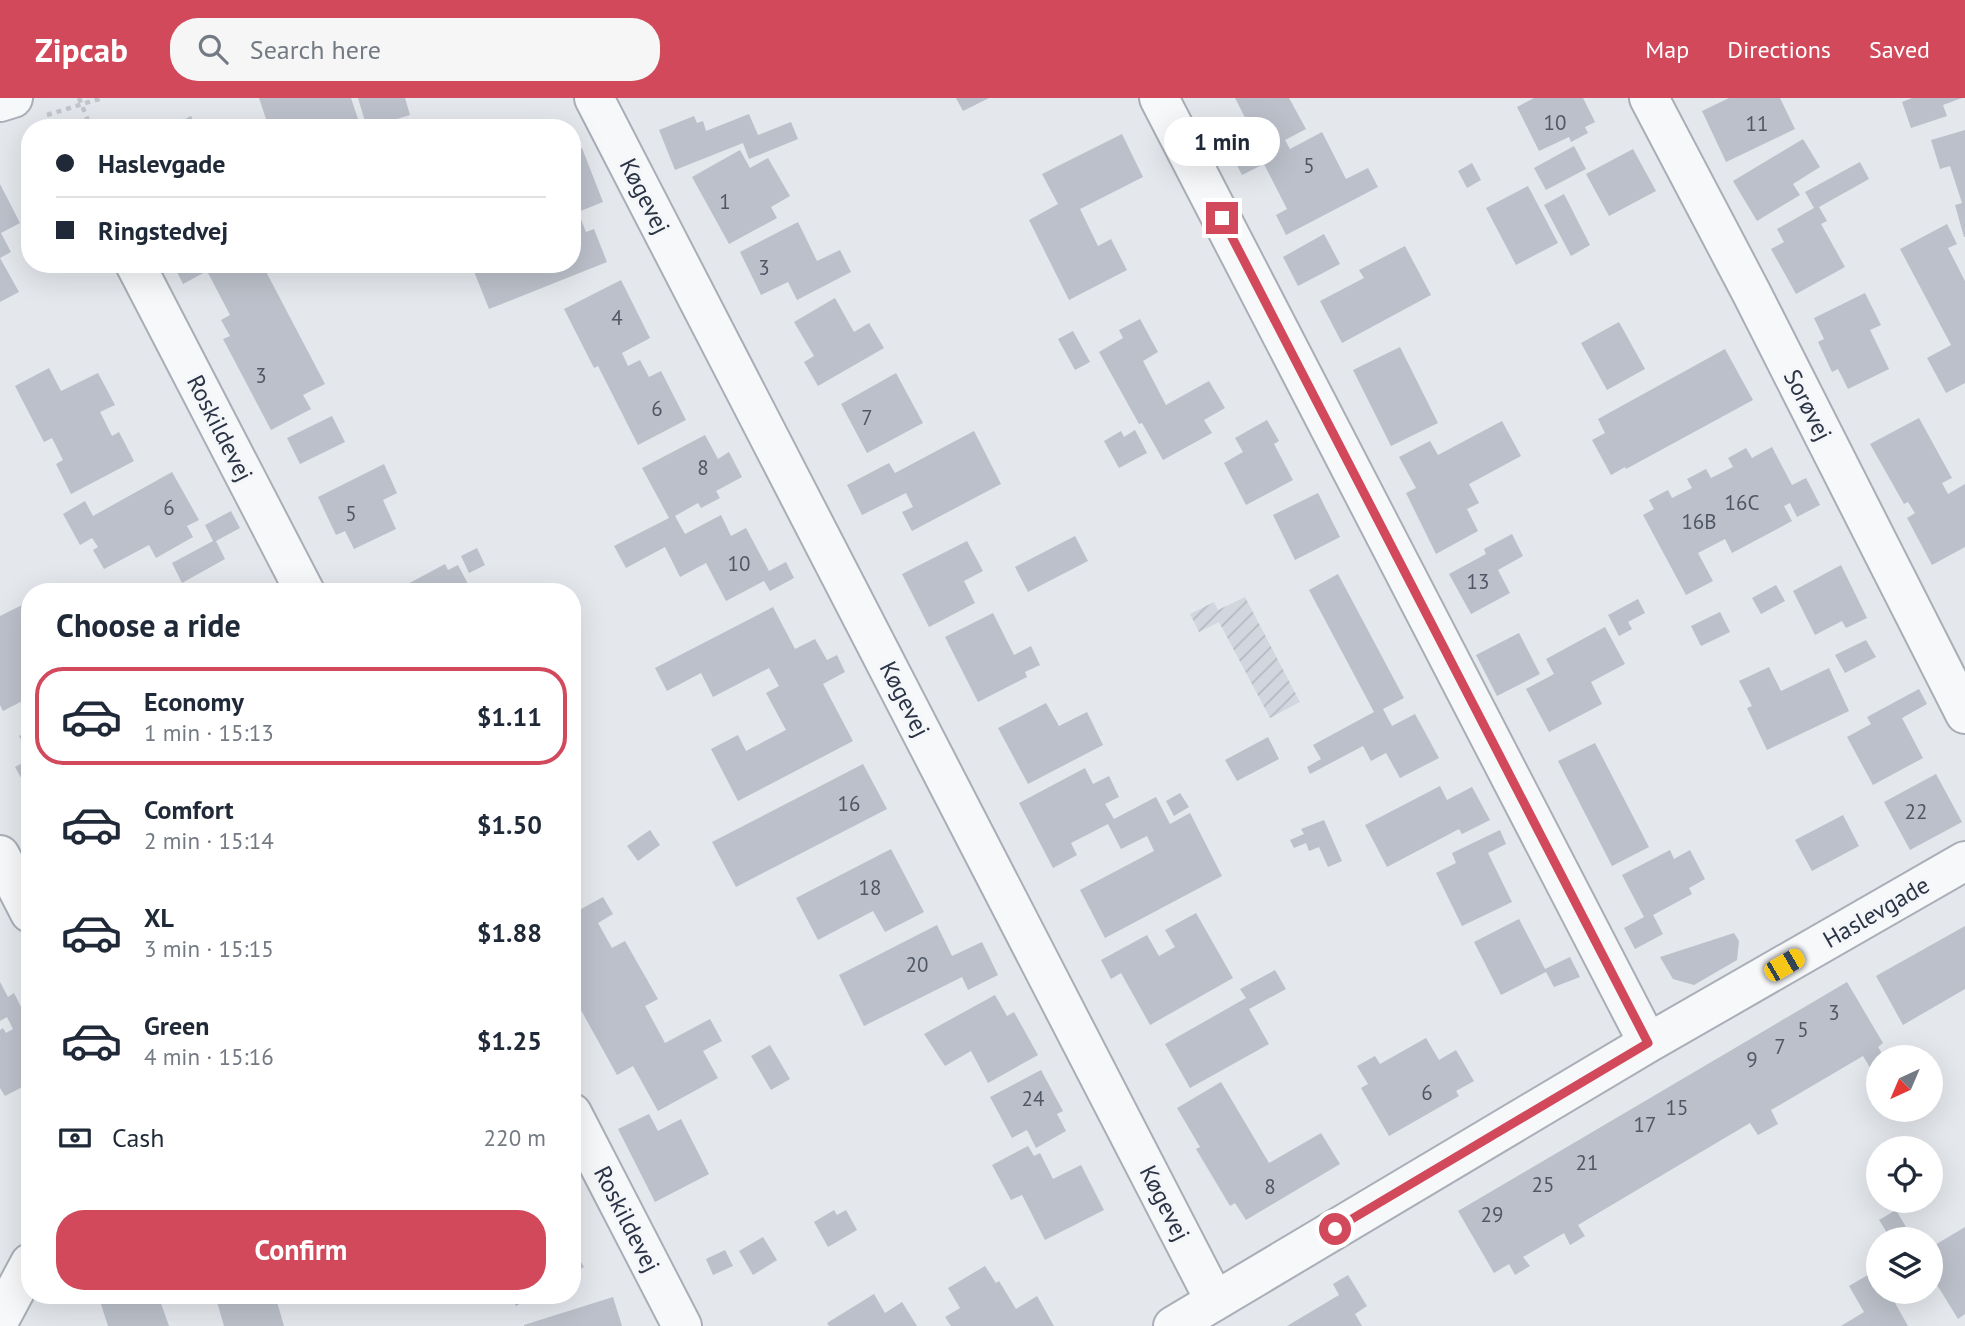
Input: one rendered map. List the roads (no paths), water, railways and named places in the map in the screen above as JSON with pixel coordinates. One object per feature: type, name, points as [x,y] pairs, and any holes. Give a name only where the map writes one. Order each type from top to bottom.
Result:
[{"type":"street","points":[[0,102],[13,98]]},
{"type":"street","name":"Køgevej","points":[[594,98],[1215,1301]]},
{"type":"street","points":[[1159,98],[1648,1043]]},
{"type":"street","name":"Sorøvej","points":[[1649,98],[1751,292],[1965,714]]},
{"type":"street","name":"Roskildevej","points":[[140,273],[300,583]]},
{"type":"street","points":[[0,855],[21,896]]},
{"type":"street","name":"Haslevgade","points":[[1173,1326],[1648,1043],[1965,860]]},
{"type":"street","name":"Roskildevej","points":[[581,1130],[682,1326]]},
{"type":"street","points":[[0,1319],[21,1280]]}]
